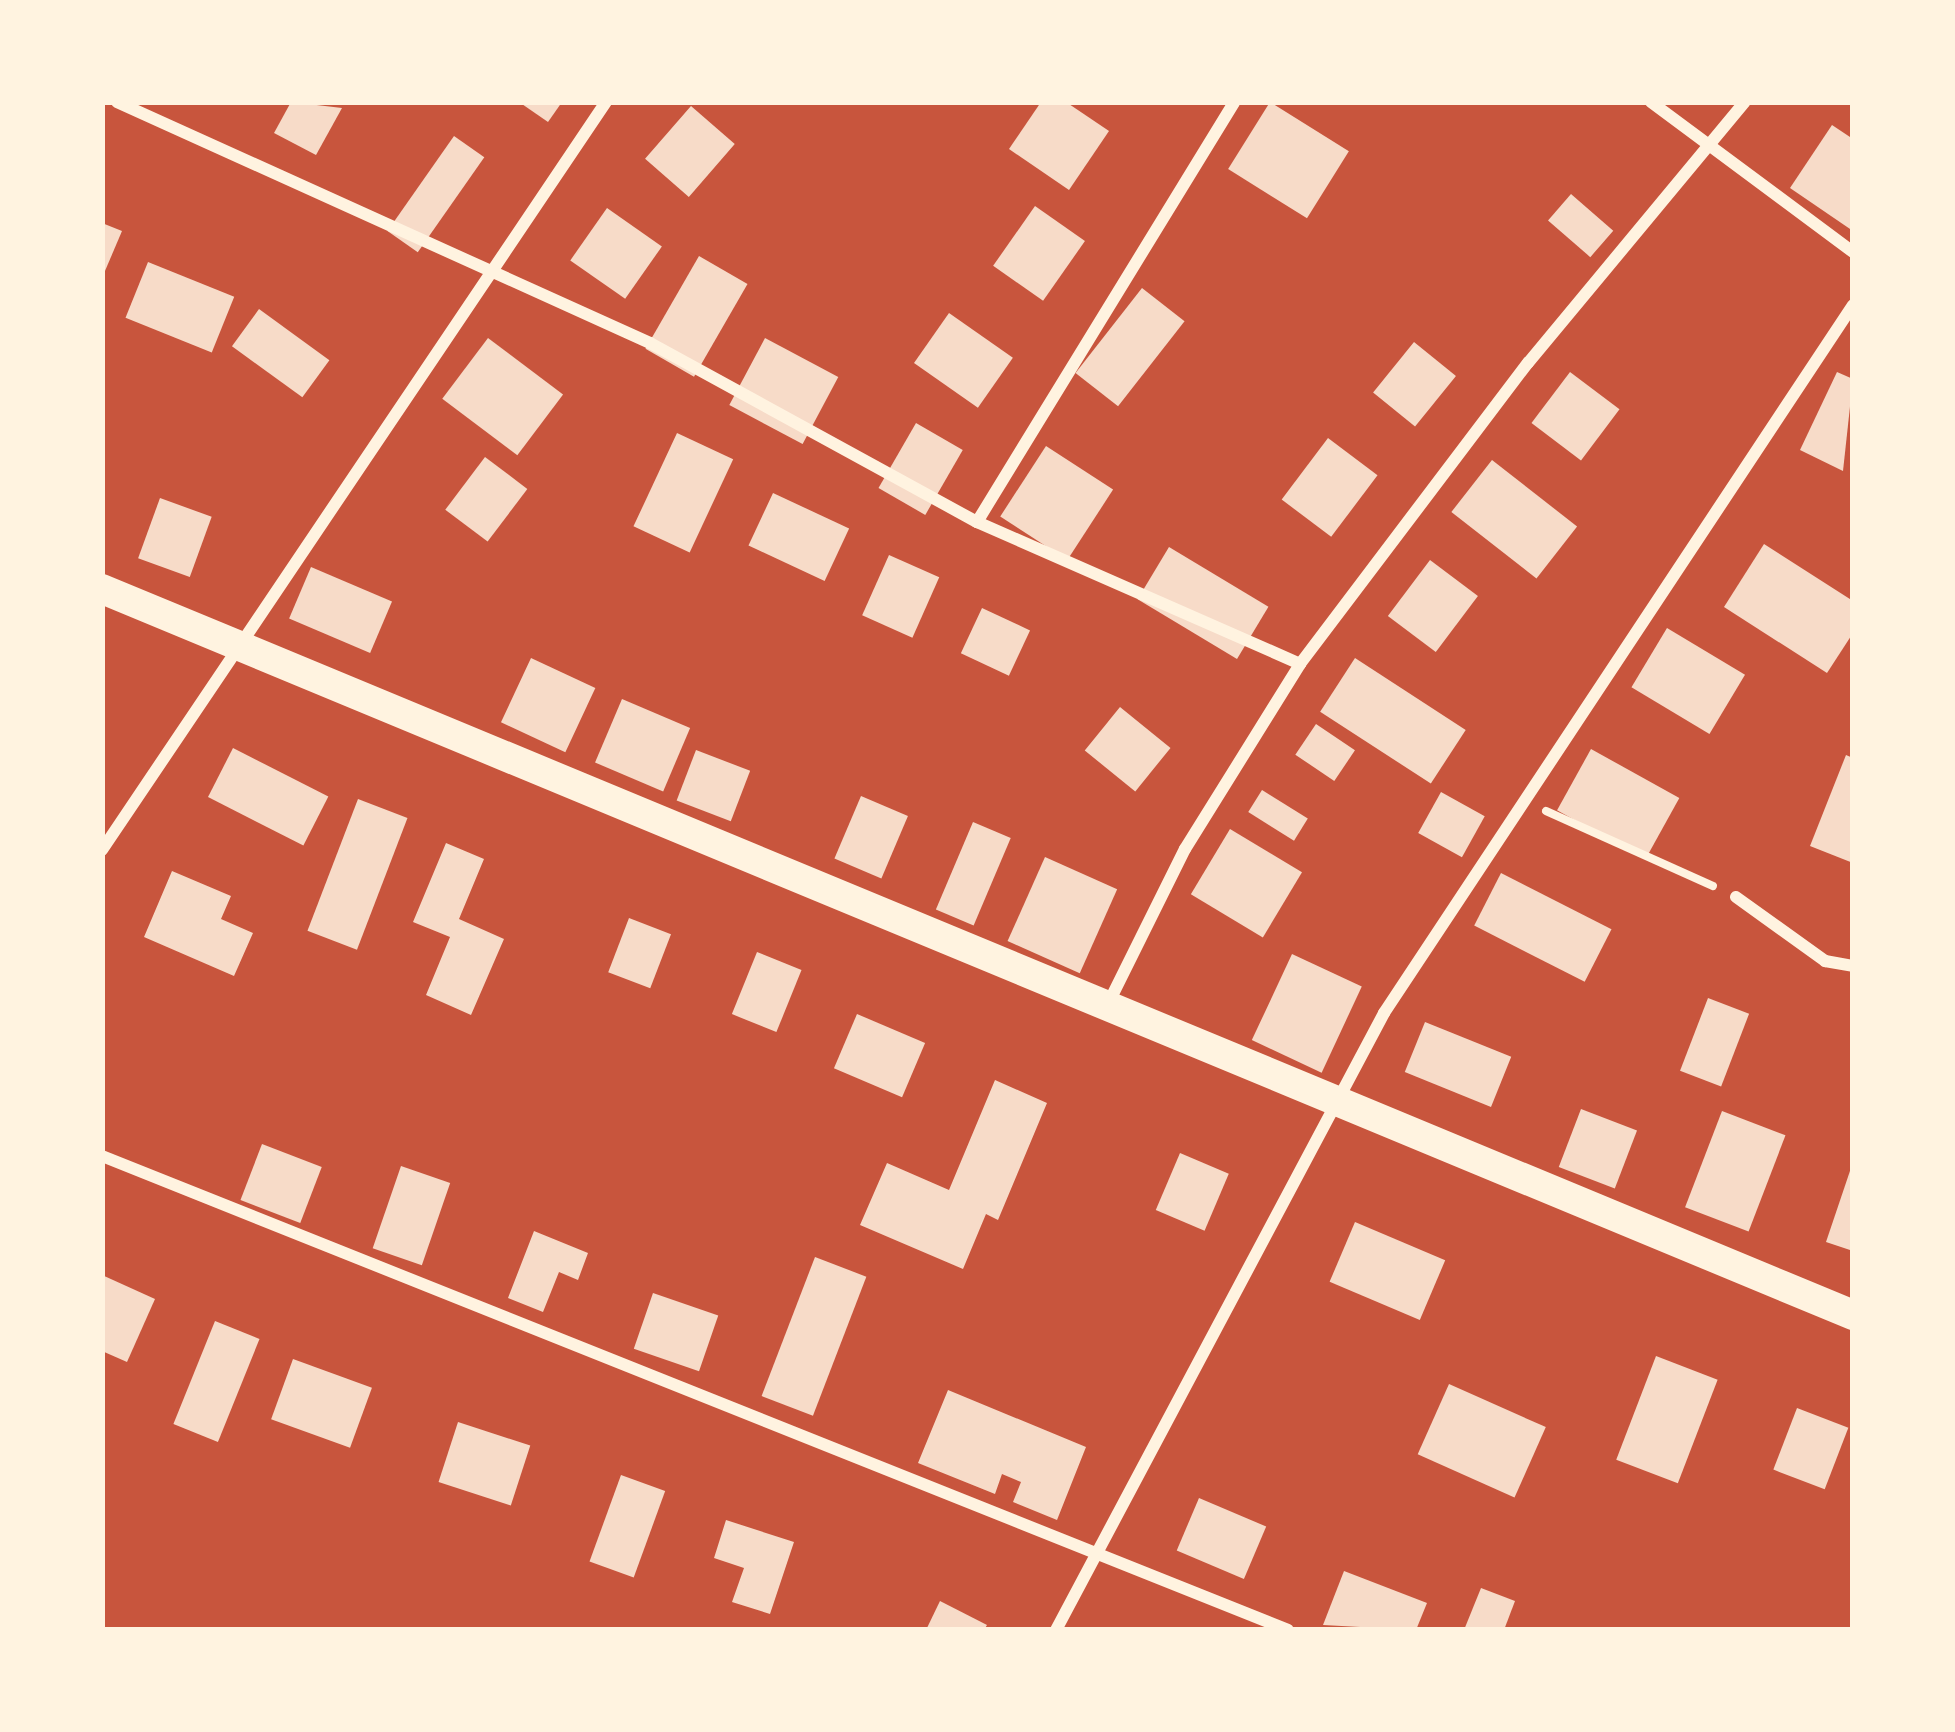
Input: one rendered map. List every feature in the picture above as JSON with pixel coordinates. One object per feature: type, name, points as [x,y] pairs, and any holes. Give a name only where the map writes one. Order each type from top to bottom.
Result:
[{"type":"main road","points":[[102,589],[1853,1315]]},
{"type":"street","points":[[117,102],[486,268],[977,522],[1300,664]]},
{"type":"street","points":[[102,850],[486,268],[606,102]]},
{"type":"street","points":[[977,522],[1234,102]]},
{"type":"street","points":[[1652,102],[1853,253]]},
{"type":"street","points":[[1108,1006],[1185,849],[1300,664],[1528,363],[1715,151],[1745,102]]},
{"type":"street","points":[[1056,1630],[1336,1103],[1517,798],[1853,305]]},
{"type":"street","points":[[1736,897],[1825,961],[1853,966]]},
{"type":"street","points":[[102,1156],[1288,1630]]},
{"type":"path","points":[[1517,798],[1736,897]]},
{"type":"building","points":[[291,102],[342,108],[316,155],[274,133]]},
{"type":"building","points":[[519,102],[562,102],[548,122]]},
{"type":"building","points":[[1041,102],[1066,102],[1109,131],[1069,190],[1009,149]]},
{"type":"building","points":[[1270,102],[1349,151],[1307,218],[1228,169]]},
{"type":"building","points":[[691,106],[735,144],[689,197],[645,159]]},
{"type":"building","points":[[1832,125],[1853,139],[1853,231],[1790,188]]},
{"type":"building","points":[[454,136],[484,157],[418,252],[387,231]]},
{"type":"building","points":[[1571,194],[1613,231],[1590,257],[1548,220]]},
{"type":"building","points":[[1035,206],[1085,241],[1043,301],[993,266]]},
{"type":"building","points":[[607,208],[662,246],[625,299],[570,260]]},
{"type":"building","points":[[102,223],[122,231],[102,278]]},
{"type":"building","points":[[699,256],[747,284],[694,377],[646,349]]},
{"type":"building","points":[[148,262],[234,297],[212,352],[126,318]]},
{"type":"building","points":[[1142,288],[1185,321],[1118,406],[1076,373]]},
{"type":"building","points":[[259,309],[329,360],[302,397],[232,346]]},
{"type":"building","points":[[949,313],[1013,358],[978,408],[914,363]]},
{"type":"building","points":[[488,338],[563,395],[517,455],[442,399]]},
{"type":"building","points":[[765,338],[838,377],[803,444],[729,405]]},
{"type":"building","points":[[1414,342],[1456,376],[1415,426],[1373,393]]},
{"type":"building","points":[[1570,372],[1620,409],[1581,460],[1531,423]]},
{"type":"building","points":[[1837,372],[1853,379],[1843,471],[1800,450]]},
{"type":"building","points":[[916,423],[963,450],[925,515],[878,488]]},
{"type":"building","points":[[677,433],[733,459],[690,553],[633,526]]},
{"type":"building","points":[[1328,438],[1378,475],[1331,537],[1282,499]]},
{"type":"building","points":[[1046,446],[1113,490],[1067,560],[1000,516]]},
{"type":"building","points":[[485,457],[527,489],[488,542],[445,510]]},
{"type":"building","points":[[1492,460],[1577,526],[1536,579],[1451,512]]},
{"type":"building","points":[[773,493],[849,528],[825,581],[748,546]]},
{"type":"building","points":[[160,498],[212,517],[190,577],[138,558]]},
{"type":"building","points":[[1764,544],[1853,601],[1853,633],[1827,673],[1724,607]]},
{"type":"building","points":[[1169,547],[1268,607],[1237,659],[1138,599]]},
{"type":"building","points":[[889,555],[939,577],[912,638],[862,615]]},
{"type":"building","points":[[1430,560],[1478,596],[1436,652],[1388,616]]},
{"type":"building","points":[[311,567],[392,601],[370,653],[289,619]]},
{"type":"building","points":[[982,608],[1030,630],[1009,676],[961,653]]},
{"type":"building","points":[[1667,628],[1745,675],[1709,734],[1631,687]]},
{"type":"building","points":[[531,658],[595,688],[565,752],[501,722]]},
{"type":"building","points":[[1355,658],[1466,730],[1431,784],[1320,712]]},
{"type":"building","points":[[622,699],[690,728],[663,791],[595,763]]},
{"type":"building","points":[[1120,707],[1171,748],[1135,791],[1085,751]]},
{"type":"building","points":[[1316,724],[1355,750],[1334,781],[1295,755]]},
{"type":"building","points":[[233,748],[328,797],[303,846],[208,797]]},
{"type":"building","points":[[1591,749],[1679,798],[1645,859],[1557,810]]},
{"type":"building","points":[[696,750],[750,771],[731,821],[677,800]]},
{"type":"building","points":[[1846,755],[1853,758],[1853,863],[1810,846]]},
{"type":"building","points":[[1262,790],[1308,819],[1294,841],[1248,812]]},
{"type":"building","points":[[1441,792],[1485,816],[1462,857],[1418,833]]},
{"type":"building","points":[[861,796],[908,816],[881,879],[834,859]]},
{"type":"building","points":[[358,799],[407,818],[357,950],[307,931]]},
{"type":"building","points":[[973,822],[1011,838],[974,925],[936,909]]},
{"type":"building","points":[[1230,829],[1302,872],[1263,937],[1191,894]]},
{"type":"building","points":[[446,843],[484,859],[459,919],[504,939],[471,1015],[426,995],[450,937],[413,922]]},
{"type":"building","points":[[1045,857],[1117,889],[1080,973],[1008,941]]},
{"type":"building","points":[[172,871],[231,896],[221,919],[253,933],[234,976],[144,937]]},
{"type":"building","points":[[1501,873],[1611,929],[1585,982],[1474,926]]},
{"type":"building","points":[[629,918],[671,934],[650,988],[608,972]]},
{"type":"building","points":[[757,952],[802,970],[776,1032],[732,1014]]},
{"type":"building","points":[[1292,954],[1362,987],[1322,1073],[1252,1040]]},
{"type":"building","points":[[1708,998],[1749,1014],[1721,1087],[1680,1071]]},
{"type":"building","points":[[857,1014],[925,1043],[902,1097],[834,1068]]},
{"type":"building","points":[[1425,1022],[1511,1057],[1491,1107],[1405,1072]]},
{"type":"building","points":[[995,1080],[1047,1103],[998,1220],[986,1214],[963,1269],[860,1225],[887,1163],[949,1190]]},
{"type":"building","points":[[1581,1109],[1637,1131],[1615,1188],[1559,1167]]},
{"type":"building","points":[[1722,1111],[1785,1135],[1749,1232],[1685,1207]]},
{"type":"building","points":[[262,1144],[322,1167],[300,1223],[240,1200]]},
{"type":"building","points":[[1180,1153],[1229,1174],[1205,1231],[1156,1210]]},
{"type":"building","points":[[1853,1162],[1853,1251],[1826,1242]]},
{"type":"building","points":[[401,1166],[450,1183],[422,1265],[373,1248]]},
{"type":"building","points":[[1355,1222],[1445,1260],[1420,1320],[1330,1282]]},
{"type":"building","points":[[534,1231],[588,1253],[578,1280],[559,1272],[543,1312],[508,1298]]},
{"type":"building","points":[[815,1257],[866,1277],[813,1416],[762,1396]]},
{"type":"building","points":[[102,1275],[155,1299],[127,1362],[102,1351]]},
{"type":"building","points":[[653,1293],[718,1315],[699,1371],[634,1349]]},
{"type":"building","points":[[215,1321],[260,1339],[218,1442],[173,1424]]},
{"type":"building","points":[[1656,1356],[1718,1380],[1678,1483],[1616,1460]]},
{"type":"building","points":[[293,1359],[372,1388],[350,1448],[271,1419]]},
{"type":"building","points":[[1449,1384],[1546,1427],[1515,1497],[1418,1454]]},
{"type":"building","points":[[948,1390],[1086,1447],[1057,1520],[1013,1502],[1021,1482],[1002,1474],[995,1494],[918,1463]]},
{"type":"building","points":[[1797,1408],[1848,1428],[1825,1489],[1773,1470]]},
{"type":"building","points":[[458,1422],[530,1445],[511,1505],[439,1482]]},
{"type":"building","points":[[621,1475],[665,1491],[634,1578],[590,1561]]},
{"type":"building","points":[[1199,1498],[1266,1527],[1244,1579],[1177,1550]]},
{"type":"building","points":[[726,1520],[794,1542],[770,1614],[732,1602],[744,1568],[714,1558]]},
{"type":"building","points":[[1344,1571],[1427,1603],[1416,1630],[1323,1625]]},
{"type":"building","points":[[1481,1588],[1515,1601],[1504,1630],[1464,1630]]},
{"type":"building","points":[[940,1601],[987,1625],[984,1630],[926,1630]]}]
